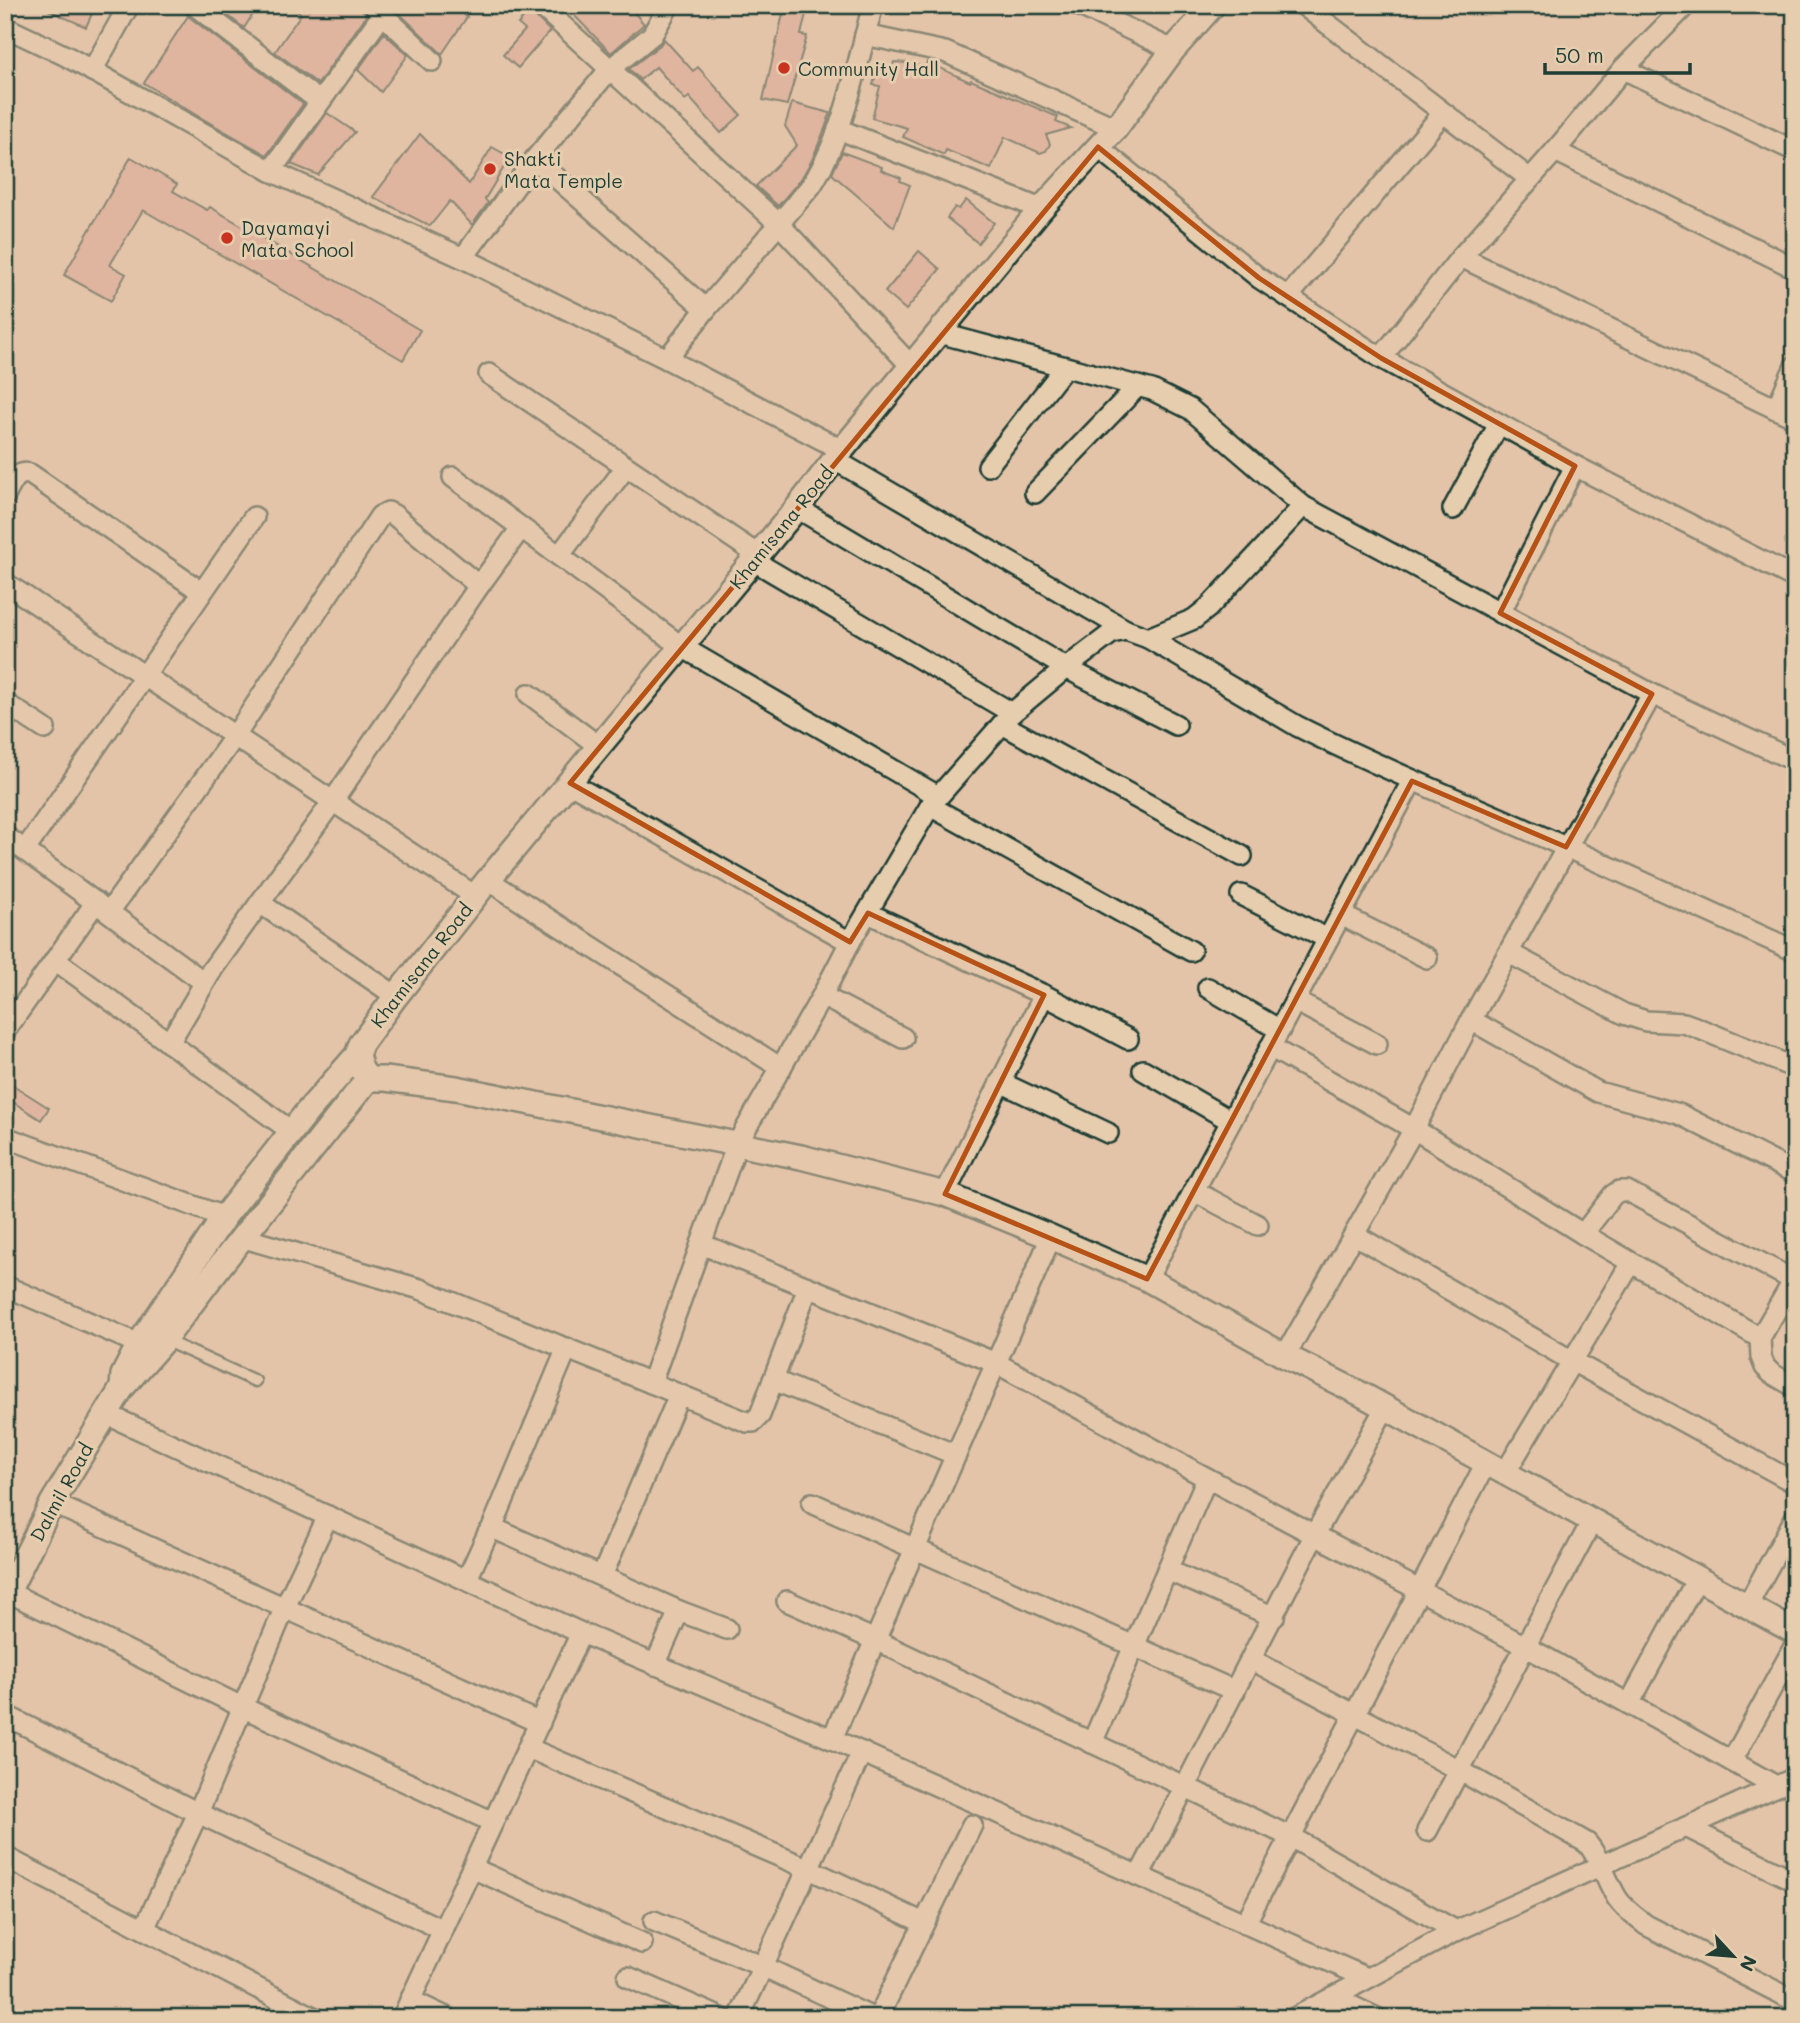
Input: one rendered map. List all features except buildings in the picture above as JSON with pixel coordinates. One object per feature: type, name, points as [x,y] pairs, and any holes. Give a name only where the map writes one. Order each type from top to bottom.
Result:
[{"type":"street","points":[[92,71],[130,5]]},
{"type":"street","points":[[194,5],[320,101]]},
{"type":"street","points":[[540,5],[779,223],[911,366]]},
{"type":"street","points":[[463,258],[535,159],[609,70],[652,35],[669,5]]},
{"type":"street","points":[[667,359],[811,186],[821,170],[838,129],[873,5]]},
{"type":"street","points":[[1078,5],[1173,50]]},
{"type":"street","name":"Khamisana Road","points":[[122,1388],[124,1375],[139,1344],[224,1217],[291,1132],[357,1055],[361,1044],[396,996],[1041,209],[1116,128],[1173,50],[1213,5]]},
{"type":"street","points":[[1303,5],[1531,179]]},
{"type":"street","points":[[271,171],[382,8],[432,61]]},
{"type":"street","points":[[1381,358],[1461,257],[1676,8]]},
{"type":"street","points":[[5,27],[66,56],[271,171],[463,258],[667,359],[838,455],[1126,630],[1148,638],[1297,726],[1412,781],[1566,847],[1795,951]]},
{"type":"street","points":[[865,34],[945,52],[1116,128]]},
{"type":"street","points":[[1623,69],[1795,151]]},
{"type":"street","points":[[1288,297],[1443,113]]},
{"type":"street","points":[[838,129],[1041,209]]},
{"type":"street","points":[[1098,147],[1259,278],[1381,358],[1575,466],[1795,578]]},
{"type":"street","points":[[1555,151],[1795,268]]},
{"type":"street","points":[[535,159],[706,309]]},
{"type":"street","points":[[1461,257],[1795,418]]},
{"type":"street","points":[[939,333],[1163,394],[1190,409],[1303,506],[1652,694],[1795,761]]},
{"type":"street","points":[[1776,409],[1795,366]]},
{"type":"street","points":[[988,466],[1065,367]]},
{"type":"street","points":[[489,374],[756,558],[1007,718],[1242,856]]},
{"type":"street","points":[[1035,493],[1139,386]]},
{"type":"street","points":[[1453,509],[1499,424]]},
{"type":"street","points":[[1500,613],[1575,466]]},
{"type":"street","points":[[559,555],[626,467]]},
{"type":"street","points":[[5,496],[20,474],[30,474],[202,592]]},
{"type":"street","points":[[453,477],[682,648],[934,801],[1191,951]]},
{"type":"street","points":[[1148,638],[1185,623],[1208,608],[1303,506]]},
{"type":"street","points":[[797,509],[1066,668],[1176,725]]},
{"type":"street","points":[[5,1031],[55,960],[102,907],[235,736],[384,513],[394,515],[479,586]]},
{"type":"street","points":[[24,850],[254,517]]},
{"type":"street","points":[[6,838],[197,977],[206,978],[333,801],[521,528]]},
{"type":"street","points":[[5,583],[333,801],[781,1068]]},
{"type":"street","points":[[651,1383],[737,1144],[850,942],[934,801],[1007,718],[1112,633],[1126,630]]},
{"type":"street","points":[[529,694],[600,747]]},
{"type":"street","points":[[1285,1356],[1355,1236],[1652,694]]},
{"type":"street","points":[[5,703],[45,729]]},
{"type":"street","points":[[1147,1279],[1412,781]]},
{"type":"street","points":[[570,783],[850,942]]},
{"type":"street","points":[[1241,895],[1328,939]]},
{"type":"street","points":[[260,903],[396,996]]},
{"type":"street","points":[[868,913],[1044,995],[1128,1039]]},
{"type":"street","points":[[1340,915],[1427,958]]},
{"type":"street","points":[[1509,953],[1624,1014],[1646,1021],[1684,1023],[1795,1068]]},
{"type":"street","points":[[55,960],[291,1132]]},
{"type":"street","points":[[169,1043],[211,971]]},
{"type":"street","points":[[1208,988],[1275,1038],[1414,1129],[1631,1263],[1760,1338]]},
{"type":"street","points":[[945,1194],[1044,995]]},
{"type":"street","points":[[822,996],[903,1038]]},
{"type":"street","points":[[1295,1001],[1377,1044]]},
{"type":"street","points":[[1471,1020],[1598,1092],[1679,1114],[1795,1173]]},
{"type":"street","points":[[357,1055],[361,1069],[368,1079]]},
{"type":"street","points":[[1143,1070],[1231,1121]]},
{"type":"street","points":[[368,1079],[456,1088],[737,1144],[801,1157],[945,1194],[1147,1279],[1795,1633]]},
{"type":"street","points":[[122,1388],[164,1340],[368,1079]]},
{"type":"street","points":[[1000,1082],[1108,1133]]},
{"type":"street","points":[[6,1140],[224,1217]]},
{"type":"street","points":[[1194,1191],[1258,1225]]},
{"type":"street","points":[[1583,1234],[1613,1195],[1626,1191],[1794,1280],[1760,1338],[1760,1357],[1765,1367],[1795,1388]]},
{"type":"street","points":[[1355,1236],[1795,1483]]},
{"type":"street","points":[[832,1739],[1051,1237]]},
{"type":"street","points":[[243,1238],[420,1289],[747,1422],[753,1422],[760,1415],[808,1287]]},
{"type":"street","points":[[701,1244],[996,1363],[1420,1589],[1776,1786]]},
{"type":"street","points":[[1245,1924],[1420,1589],[1495,1468],[1572,1360],[1631,1263]]},
{"type":"street","points":[[5,1286],[139,1344]]},
{"type":"street","points":[[467,1579],[491,1530],[567,1348]]},
{"type":"street","points":[[773,1380],[956,1455]]},
{"type":"street","name":"Dalmil Road","points":[[7,1595],[52,1503],[122,1388]]},
{"type":"street","points":[[602,1576],[680,1395]]},
{"type":"street","points":[[1139,1876],[1315,1534],[1385,1408]]},
{"type":"street","points":[[106,1414],[581,1633],[862,1752],[1367,1978]]},
{"type":"street","points":[[1093,1743],[1208,1478]]},
{"type":"street","points":[[52,1503],[540,1723]]},
{"type":"street","points":[[812,1503],[1235,1691]]},
{"type":"street","points":[[144,1929],[198,1813],[285,1607],[328,1516]]},
{"type":"street","points":[[1747,1606],[1787,1550],[1795,1518]]},
{"type":"street","points":[[1427,1831],[1592,1521]]},
{"type":"street","points":[[491,1530],[495,1529],[679,1611],[727,1629]]},
{"type":"street","points":[[1167,1570],[1274,1617]]},
{"type":"street","points":[[1629,1704],[1697,1579]]},
{"type":"street","points":[[7,1595],[493,1822]]},
{"type":"street","points":[[787,1601],[1289,1836],[1456,1931]]},
{"type":"street","points":[[655,1665],[679,1611]]},
{"type":"street","points":[[448,2018],[406,2009],[581,1633]]},
{"type":"street","points":[[1732,1761],[1795,1645]]},
{"type":"street","points":[[1252,1660],[1459,1770],[1587,1843],[1594,1851],[1618,1899],[1646,1926],[1795,2001]]},
{"type":"street","points":[[5,1715],[198,1813],[443,1930]]},
{"type":"street","points":[[527,1748],[809,1869],[924,1923]]},
{"type":"street","points":[[739,2018],[862,1752]]},
{"type":"street","points":[[1295,2017],[1456,1931],[1795,1778]]},
{"type":"street","points":[[654,1921],[875,2018],[972,1825]]},
{"type":"street","points":[[1686,1826],[1795,1881]]},
{"type":"street","points":[[5,1857],[303,2015]]},
{"type":"street","points":[[472,1868],[642,1943]]},
{"type":"street","points":[[628,1977],[721,2018]]},
{"type":"street","points":[[1333,1997],[1377,2018]]},
{"type":"lane","points":[[164,1340],[256,1381]]},
{"type":"highlighted area","points":[[1098,147],[1259,278],[1381,358],[1575,466],[1500,613],[1652,694],[1566,847],[1412,781],[1147,1279],[945,1194],[1044,995],[868,913],[850,942],[570,783]]},
{"type":"place","name":"Community Hall","points":[[784,68]]},
{"type":"place","name":"Shakti Mata Temple","points":[[490,169]]},
{"type":"place","name":"Dayamayi Mata School","points":[[227,238]]}]
